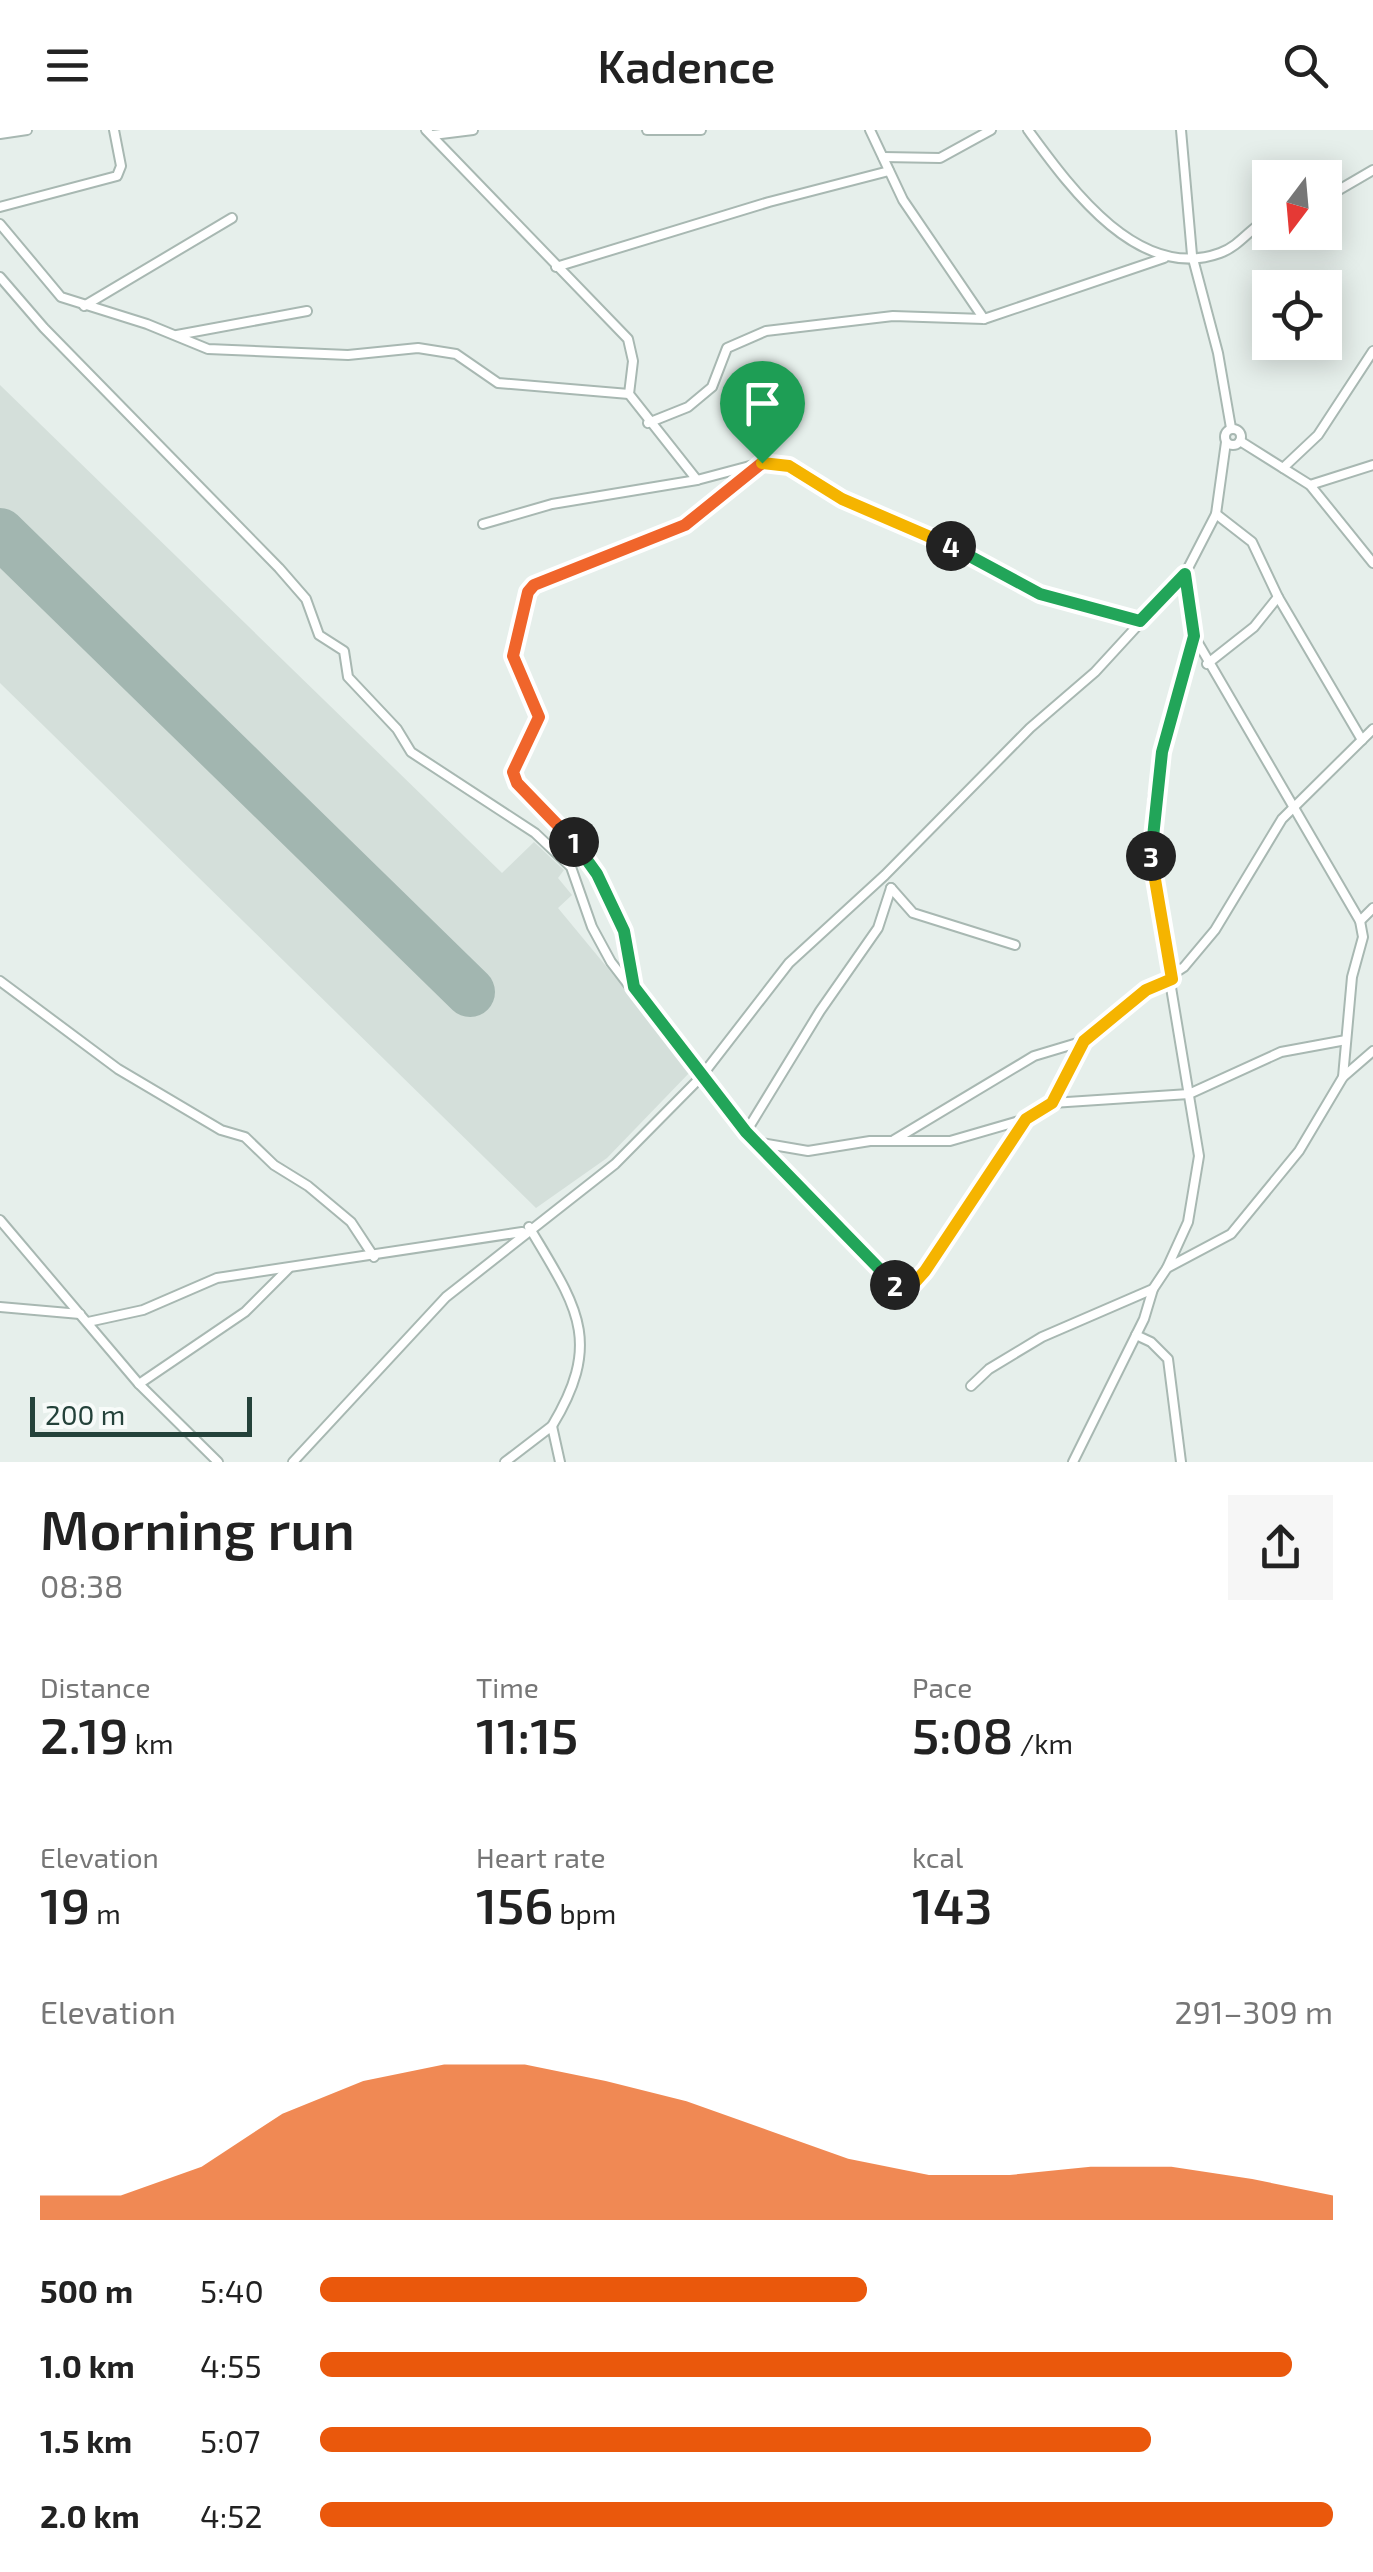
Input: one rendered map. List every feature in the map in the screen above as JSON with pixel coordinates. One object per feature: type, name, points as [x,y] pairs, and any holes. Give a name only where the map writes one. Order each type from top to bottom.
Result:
[{"type":"street","points":[[0,134],[26,130]]},
{"type":"street","points":[[0,207],[117,176],[121,166],[114,130]]},
{"type":"street","points":[[430,132],[473,130]]},
{"type":"street","points":[[647,130],[701,130]]},
{"type":"street","points":[[870,130],[904,200],[984,319]]},
{"type":"street","points":[[883,157],[940,158],[991,130]]},
{"type":"street","points":[[1028,130],[1072,192],[1138,245],[1164,258]]},
{"type":"street","points":[[1181,130],[1192,255],[1218,353],[1231,428]]},
{"type":"street","points":[[430,132],[628,339],[633,361],[628,394],[696,480]]},
{"type":"street","points":[[556,267],[768,202],[889,170]]},
{"type":"street","points":[[1342,188],[1373,170]]},
{"type":"street","points":[[84,306],[232,218]]},
{"type":"street","points":[[0,224],[54,292],[84,306],[218,350],[348,354],[418,348],[456,354],[498,382],[628,394]]},
{"type":"street","points":[[648,423],[688,406],[718,379],[727,348],[766,331],[893,316],[984,319],[1164,258],[1223,252],[1252,230]]},
{"type":"street","points":[[0,277],[44,328],[268,554],[306,599],[319,635],[344,651],[355,686],[398,729],[411,752],[535,833],[572,867],[592,927],[611,962],[634,987],[700,1078],[746,1132],[904,1291],[925,1271],[1026,1119]]},
{"type":"street","points":[[176,334],[308,310]]},
{"type":"street","points":[[1283,468],[1318,435],[1373,351]]},
{"type":"street","points":[[1231,428],[1240,432],[1240,441]]},
{"type":"street","points":[[293,1462],[446,1297],[614,1164],[700,1078],[789,963],[885,875],[1030,728],[1095,672],[1185,574],[1216,514],[1224,435],[1231,428]]},
{"type":"street","points":[[1240,441],[1310,485],[1373,563]]},
{"type":"street","points":[[1226,442],[1232,445],[1240,441]]},
{"type":"street","points":[[634,987],[624,931],[597,874],[578,846],[517,783],[516,761],[539,717],[513,651],[534,585],[685,525],[762,463]]},
{"type":"street","points":[[484,524],[552,504],[696,480],[762,463],[789,466],[842,499],[911,526],[1040,594],[1140,621]]},
{"type":"street","points":[[1310,485],[1373,465]]},
{"type":"street","points":[[1216,514],[1252,542],[1278,597],[1362,740]]},
{"type":"street","points":[[1185,574],[1194,636],[1207,664],[1295,805],[1360,921],[1363,937],[1352,977],[1343,1076]]},
{"type":"street","points":[[1207,664],[1254,627],[1278,597]]},
{"type":"street","points":[[1073,1462],[1188,1222],[1197,1178],[1197,1131],[1156,904],[1150,837],[1162,752],[1194,636]]},
{"type":"street","points":[[890,1142],[1034,1056],[1084,1041],[1146,990],[1172,979],[1215,930],[1282,819],[1373,729]]},
{"type":"street","points":[[885,875],[913,913],[1015,945]]},
{"type":"street","points":[[746,1132],[820,1012],[878,928],[891,888]]},
{"type":"street","points":[[1360,921],[1373,908]]},
{"type":"street","points":[[1363,937],[1373,928]]},
{"type":"street","points":[[0,981],[118,1069],[221,1130],[244,1137],[274,1166],[308,1186],[352,1222],[374,1257]]},
{"type":"street","points":[[759,1142],[808,1151],[870,1140],[950,1141],[1026,1119],[1052,1103],[1189,1094],[1280,1052],[1346,1040]]},
{"type":"street","points":[[1052,1103],[1084,1041]]},
{"type":"street","points":[[1167,1268],[1211,1248],[1248,1217],[1299,1150],[1343,1076],[1373,1052]]},
{"type":"street","points":[[0,1220],[140,1384],[218,1462]]},
{"type":"street","points":[[88,1322],[143,1310],[217,1278],[374,1257],[526,1230]]},
{"type":"street","points":[[506,1462],[552,1426],[575,1388],[580,1339],[570,1296],[526,1230]]},
{"type":"street","points":[[140,1384],[244,1312],[288,1269]]},
{"type":"street","points":[[971,1386],[1042,1337],[1153,1289]]},
{"type":"street","points":[[0,1307],[80,1314]]},
{"type":"street","points":[[1136,1336],[1152,1342],[1168,1359],[1181,1462]]},
{"type":"street","points":[[552,1426],[560,1462]]},
{"type":"shaded area","points":[[0,385],[502,873],[534,842],[564,870],[558,878],[572,895],[558,908],[692,1070],[607,1158],[536,1208],[0,683]]},
{"type":"runway","points":[[0,533],[470,992]]},
{"type":"route","points":[[762,463],[789,466],[842,499],[911,526],[1060,601],[1140,621],[1185,574],[1191,606],[1194,636],[1162,752],[1150,837],[1151,867],[1172,979],[1146,990],[1084,1041],[1052,1103],[1026,1119],[925,1271],[904,1291],[746,1132],[700,1078],[634,987],[624,931],[597,874],[578,846],[517,783],[513,772],[539,717],[513,656],[530,588],[685,525],[762,463]]}]
